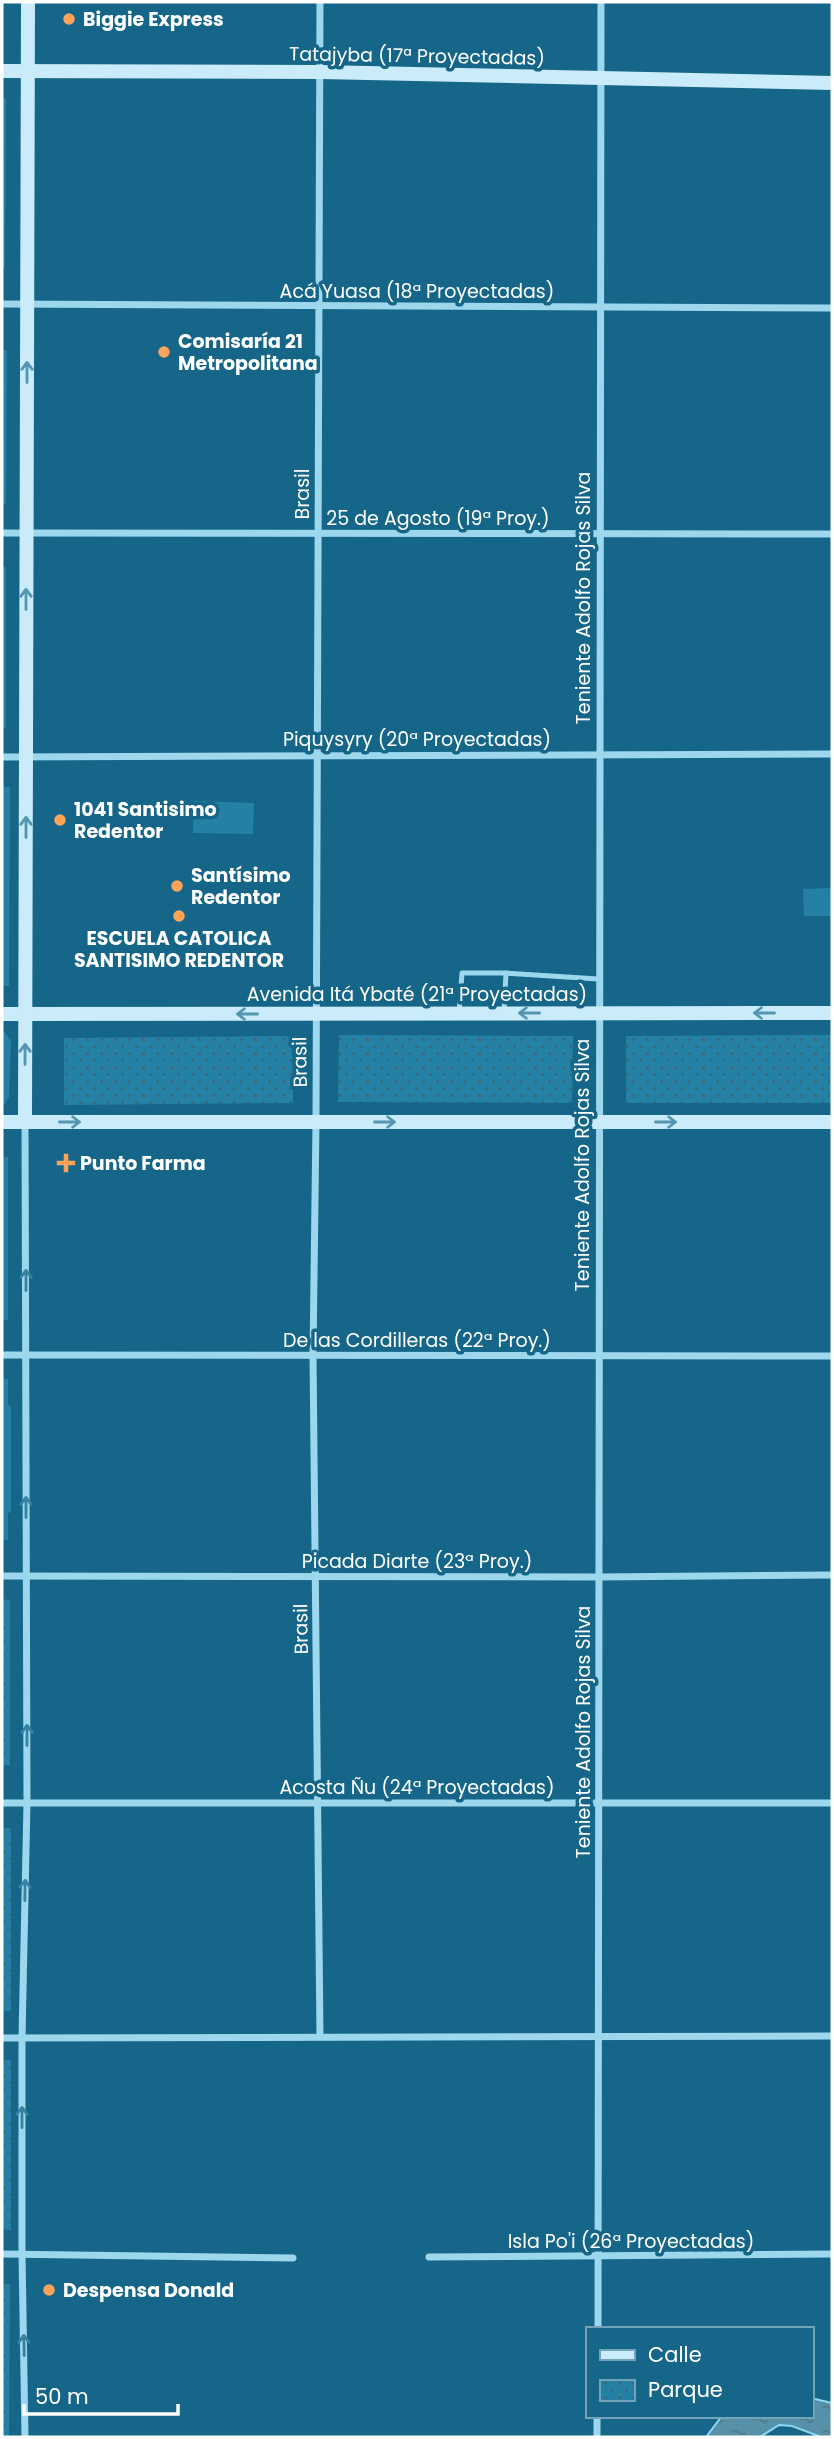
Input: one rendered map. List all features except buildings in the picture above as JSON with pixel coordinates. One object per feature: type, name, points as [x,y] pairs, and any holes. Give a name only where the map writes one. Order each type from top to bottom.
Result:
[{"type":"main road","points":[[25,1122],[27,2]]},
{"type":"main road","name":"Tatajyba (17ª Proyectadas)","points":[[2,71],[320,72],[832,83]]},
{"type":"main road","name":"Avenida Itá Ybaté (21ª Proyectadas)","points":[[2,1014],[832,1013]]},
{"type":"main road","points":[[2,1122],[832,1122]]},
{"type":"street","name":"Brasil","points":[[320,2],[313,1355],[320,2037]]},
{"type":"street","name":"Teniente Adolfo Rojas Silva","points":[[598,2327],[600,2]]},
{"type":"street","name":"Acá Yuasa (18ª Proyectadas)","points":[[2,304],[832,309]]},
{"type":"street","name":"25 de Agosto (19ª Proy.)","points":[[2,533],[832,534]]},
{"type":"street","name":"Piquysyry (20ª Proyectadas)","points":[[2,757],[832,754]]},
{"type":"street","points":[[25,1122],[27,1803],[22,2038],[25,2437]]},
{"type":"street","name":"De las Cordilleras (22ª Proy.)","points":[[2,1355],[832,1356]]},
{"type":"street","name":"Picada Diarte (23ª Proy.)","points":[[2,1576],[832,1575]]},
{"type":"street","name":"Acosta Ñu (24ª Proyectadas)","points":[[2,1803],[832,1803]]},
{"type":"street","points":[[2,2038],[832,2036]]},
{"type":"street","points":[[2,2254],[293,2258]]},
{"type":"street","name":"Isla Po'i (26ª Proyectadas)","points":[[429,2257],[599,2258],[832,2254]]},
{"type":"street","points":[[597,2418],[597,2437]]},
{"type":"lane","points":[[459,1014],[462,973],[598,979]]},
{"type":"lane","points":[[504,1013],[506,973]]},
{"type":"green space","points":[[2,98],[6,98],[5,268],[2,268]]},
{"type":"green space","points":[[2,350],[7,350],[6,504],[2,504]]},
{"type":"green space","points":[[2,567],[6,567],[6,728],[2,728]]},
{"type":"green space","points":[[2,787],[10,787],[9,986],[2,986]]},
{"type":"green space","points":[[194,801],[254,803],[253,834],[193,833]]},
{"type":"green space","points":[[832,888],[832,916],[804,916],[803,889]]},
{"type":"green space","points":[[2,1029],[11,1041],[9,1097],[2,1108]]},
{"type":"green space","points":[[339,1035],[573,1036],[572,1103],[338,1102]]},
{"type":"green space","points":[[832,1035],[832,1103],[626,1103],[626,1036]]},
{"type":"green space","points":[[292,1036],[293,1103],[64,1105],[64,1038]]},
{"type":"green space","points":[[2,1157],[8,1157],[8,1320],[2,1320]]},
{"type":"green space","points":[[2,1379],[8,1379],[8,1405],[11,1406],[11,1512],[8,1513],[8,1540],[2,1540]]},
{"type":"green space","points":[[2,1599],[10,1600],[10,1765],[2,1765]]},
{"type":"green space","points":[[2,1828],[11,1828],[11,2011],[2,2011]]},
{"type":"green space","points":[[2,2060],[11,2060],[11,2230],[2,2230]]},
{"type":"green space","points":[[2,2284],[10,2284],[9,2437],[2,2437]]},
{"type":"water","points":[[813,2398],[832,2403],[832,2437],[821,2437],[792,2426],[779,2425],[760,2437],[706,2437],[720,2418],[813,2418]]},
{"type":"place","name":"Biggie Express","points":[[69,19]]},
{"type":"place","name":"Comisaría 21 Metropolitana","points":[[164,352]]},
{"type":"place","name":"1041 Santisimo Redentor","points":[[60,820]]},
{"type":"place","name":"Santísimo Redentor","points":[[177,886]]},
{"type":"place","name":"ESCUELA CATOLICA SANTISIMO REDENTOR","points":[[179,916]]},
{"type":"place","name":"Punto Farma","points":[[66,1163]]},
{"type":"place","name":"Despensa Donald","points":[[49,2290]]}]
